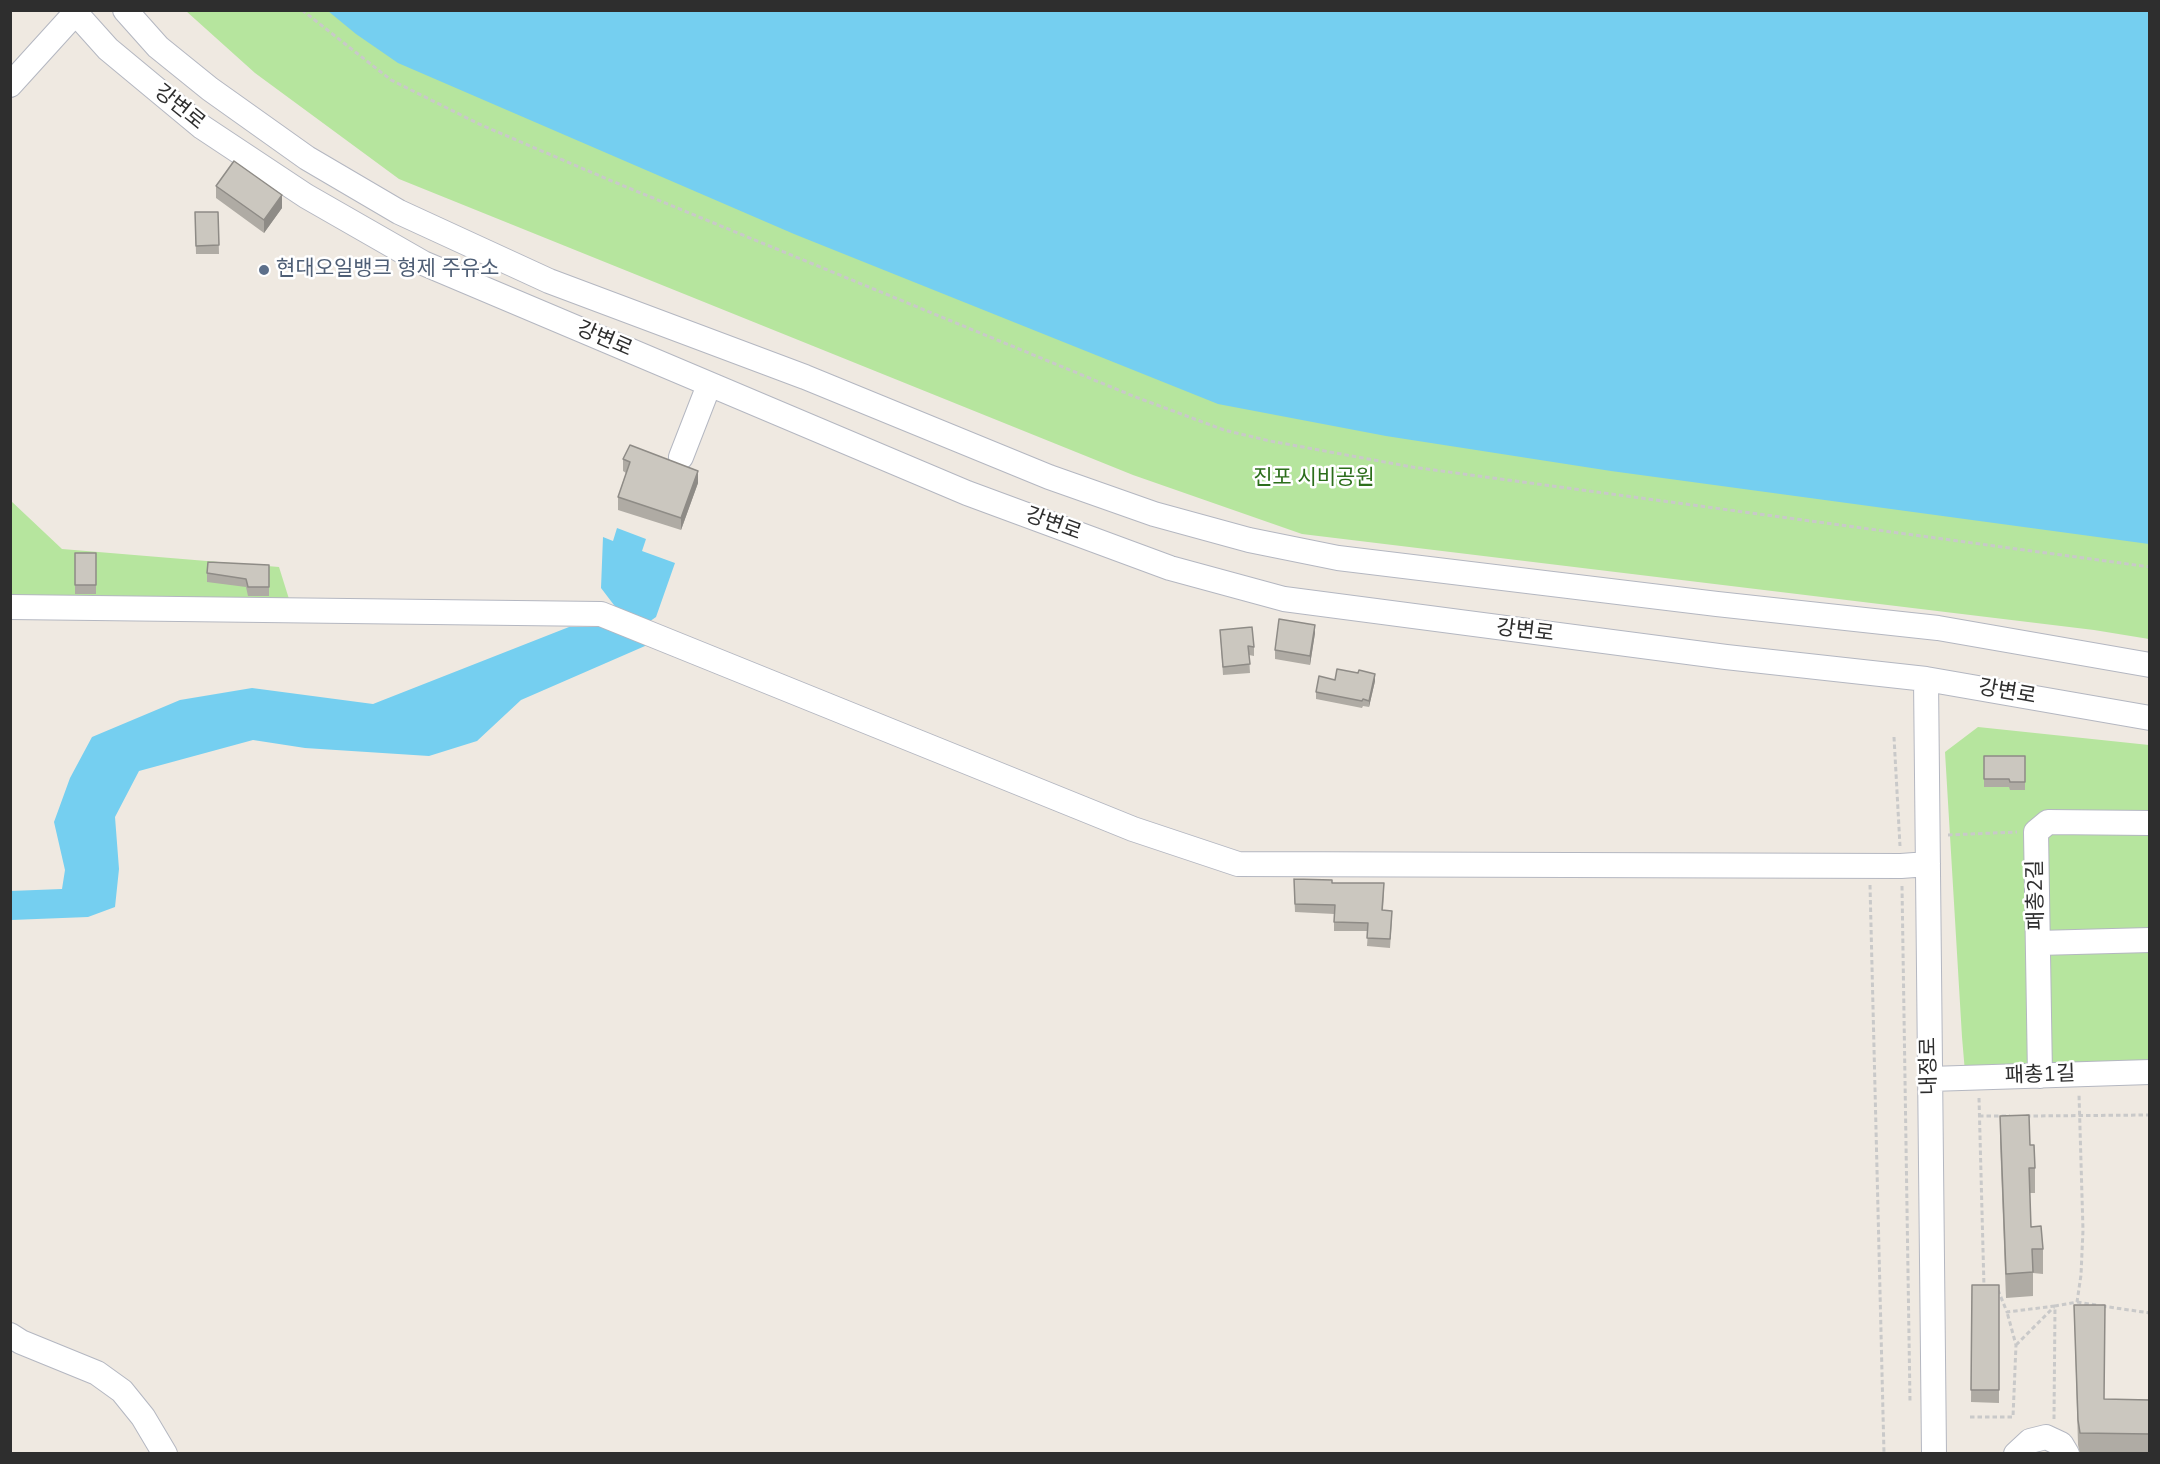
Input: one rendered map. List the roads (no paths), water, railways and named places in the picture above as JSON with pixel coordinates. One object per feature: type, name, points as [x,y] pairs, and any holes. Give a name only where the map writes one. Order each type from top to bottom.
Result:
[{"type":"street","name":"강변로","points":[[125,10],[158,47],[210,89],[307,158],[399,212],[549,281],[784,369],[1049,477],[1154,514],[1249,540],[1338,558],[1705,603],[1938,628],[2150,664]]},
{"type":"street","name":"강변로","points":[[76,11],[108,49],[202,127],[306,196],[423,263],[967,493],[1170,568],[1284,599],[1726,657],[1926,680],[2150,717]]},
{"type":"street","points":[[10,85],[76,11]]},
{"type":"street","points":[[681,457],[709,385]]},
{"type":"street","points":[[10,607],[601,614],[1132,829],[1238,864],[1869,865],[1901,867],[1928,864]]},
{"type":"street","name":"내정로","points":[[1926,680],[1934,1454]]},
{"type":"street","name":"패총2길","points":[[2040,1076],[2036,832],[2048,822],[2150,823]]},
{"type":"street","points":[[2038,943],[2150,940]]},
{"type":"street","name":"패총1길","points":[[1930,1079],[2150,1072]]},
{"type":"street","points":[[10,1335],[21,1342],[97,1373],[122,1391],[143,1417],[165,1454]]},
{"type":"street","points":[[2016,1454],[2038,1437],[2064,1449]]},
{"type":"water","points":[[328,11],[2149,11],[2149,544],[1611,471],[1386,436],[1218,404],[794,234],[398,63]]},
{"type":"water","points":[[617,528],[646,539],[642,551],[675,563],[656,617],[646,624],[617,609],[601,588],[603,537],[613,541]]},
{"type":"water","points":[[569,627],[611,627],[644,637],[645,646],[521,700],[477,741],[429,756],[305,748],[253,740],[139,771],[115,817],[119,869],[115,907],[88,917],[11,920],[10,891],[62,889],[65,870],[54,822],[70,778],[92,737],[180,700],[252,688],[373,704]]},
{"type":"place","name":"현대오일뱅크 형제 주유소","points":[[264,270]]},
{"type":"park label","name":"진포 시비공원","points":[[1314,479]]}]
